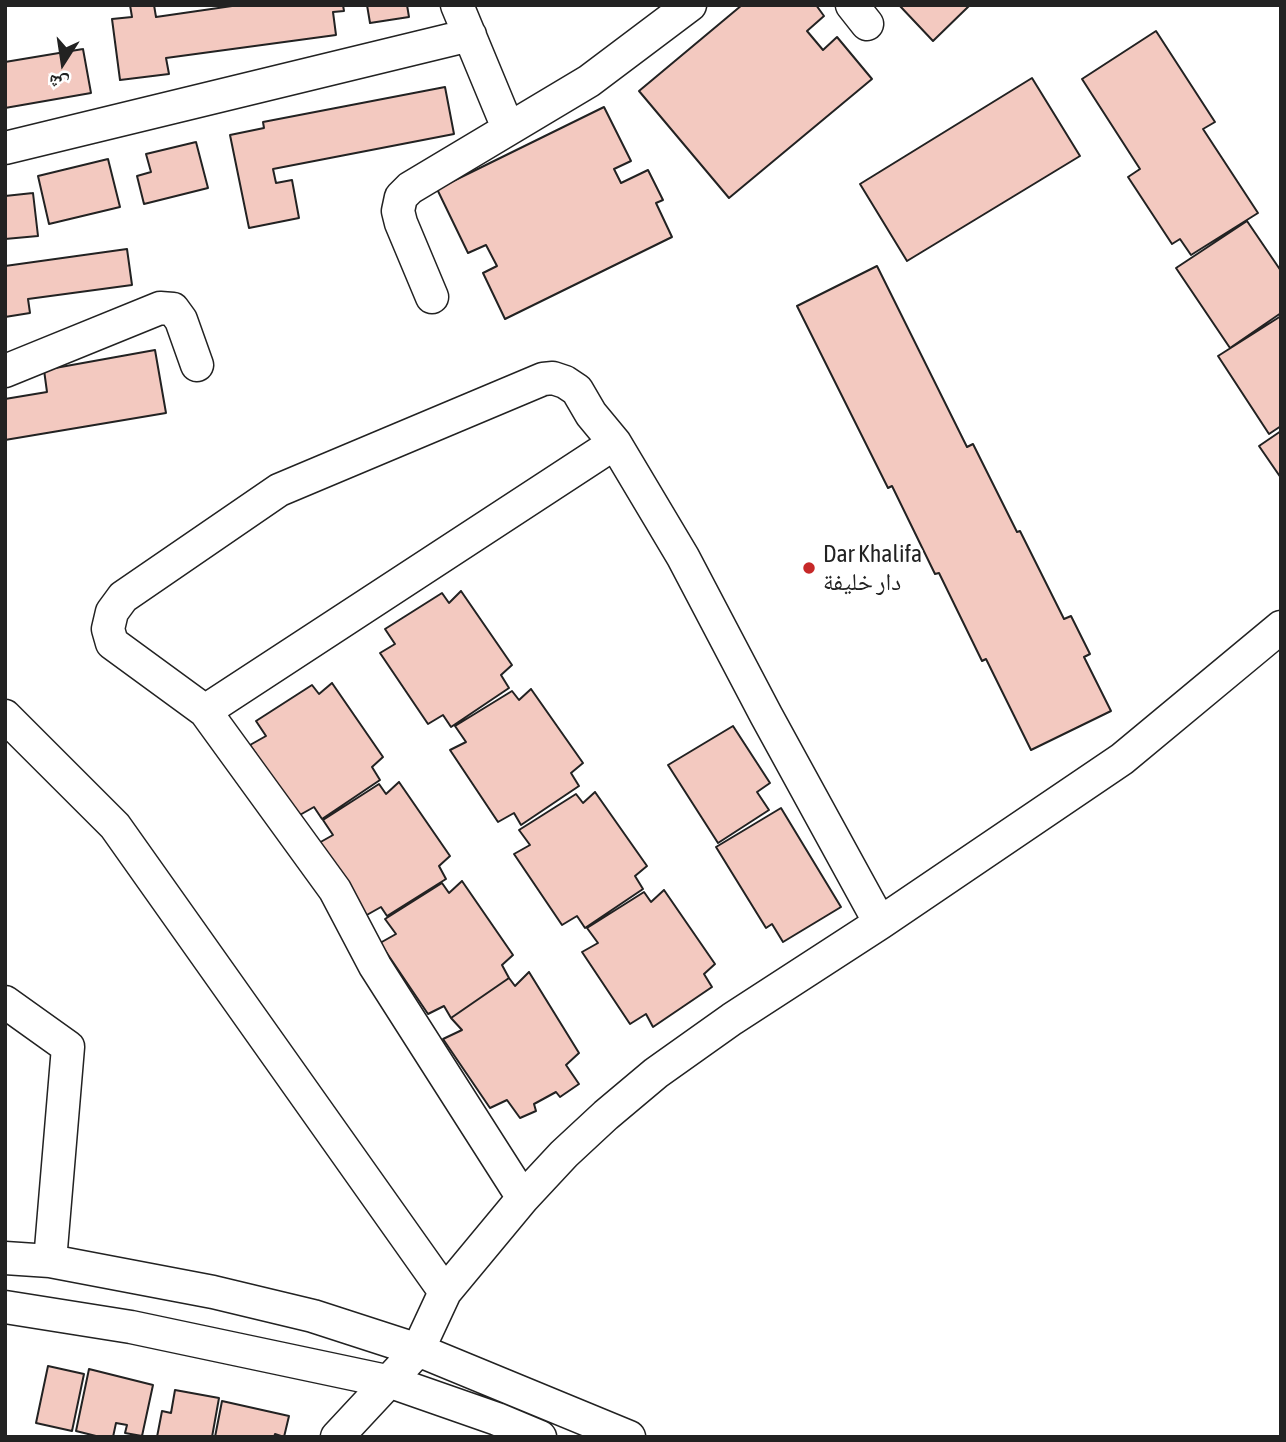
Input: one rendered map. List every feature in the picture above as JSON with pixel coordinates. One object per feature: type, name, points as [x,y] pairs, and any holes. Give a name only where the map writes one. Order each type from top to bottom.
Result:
[{"type":"street","points":[[457,5],[508,128]]},
{"type":"street","points":[[432,297],[401,223],[398,211],[401,197],[410,188],[589,80],[690,5]]},
{"type":"street","points":[[5,148],[470,35]]},
{"type":"street","points":[[5,371],[160,308],[173,309],[181,320],[197,365]]},
{"type":"street","points":[[523,1198],[375,966],[335,890],[205,711],[112,643],[108,629],[112,612],[123,597],[279,490],[543,379],[553,378],[565,382],[577,390],[591,414],[615,443],[683,557],[880,923]]},
{"type":"street","points":[[205,711],[615,443]]},
{"type":"street","points":[[337,1437],[418,1350],[445,1292],[523,1198],[564,1154],[656,1073],[732,1019],[880,923],[1122,758],[1281,627]]},
{"type":"street","points":[[5,716],[115,826],[445,1292]]},
{"type":"street","points":[[5,1002],[68,1048],[50,1261]]},
{"type":"street","points":[[5,1258],[50,1261],[213,1292],[313,1316],[418,1350],[629,1437]]},
{"type":"street","points":[[5,1307],[131,1327],[391,1382],[540,1437]]},
{"type":"building","points":[[130,5],[154,5],[156,17],[239,5],[343,5],[344,11],[333,12],[336,35],[166,58],[169,74],[120,80],[112,19],[132,17]]},
{"type":"building","points":[[367,5],[407,5],[409,17],[370,23]]},
{"type":"building","points":[[742,5],[816,5],[824,16],[807,31],[823,50],[837,37],[872,79],[729,198],[639,91]]},
{"type":"building","points":[[899,5],[970,5],[933,41]]},
{"type":"building","points":[[1156,31],[1215,122],[1203,129],[1258,213],[1191,255],[1180,239],[1172,244],[1128,177],[1140,169],[1082,79]]},
{"type":"building","points":[[83,49],[91,93],[5,108],[5,62]]},
{"type":"building","points":[[1032,78],[1080,156],[907,261],[860,184]]},
{"type":"building","points":[[445,87],[454,134],[273,169],[276,183],[292,180],[299,218],[249,228],[230,135],[264,128],[263,122]]},
{"type":"building","points":[[604,107],[631,161],[614,169],[621,183],[648,170],[663,200],[656,203],[672,237],[505,319],[483,273],[497,266],[486,245],[468,253],[437,189]]},
{"type":"building","points":[[196,142],[208,188],[144,204],[137,176],[151,172],[146,154]]},
{"type":"building","points":[[108,159],[120,207],[49,224],[38,176]]},
{"type":"building","points":[[33,193],[38,236],[5,239],[5,196]]},
{"type":"building","points":[[1247,221],[1281,271],[1281,313],[1230,348],[1176,268]]},
{"type":"building","points":[[127,249],[132,285],[28,299],[30,313],[5,317],[5,266]]},
{"type":"building","points":[[877,266],[967,447],[973,444],[1064,619],[1071,616],[1090,654],[1084,657],[1111,711],[1031,750],[986,659],[982,661],[939,573],[935,574],[892,486],[888,488],[797,306]]},
{"type":"building","points":[[1281,316],[1281,426],[1269,434],[1218,356]]},
{"type":"building","points":[[155,350],[166,413],[5,440],[5,399],[47,392],[44,370]]},
{"type":"building","points":[[1281,431],[1281,478],[1259,446]]},
{"type":"building","points":[[461,591],[512,665],[501,675],[509,688],[451,727],[443,715],[428,724],[380,653],[395,644],[385,629],[442,593],[449,603]]},
{"type":"building","points":[[332,683],[383,757],[372,767],[380,780],[322,819],[314,807],[298,816],[250,745],[266,736],[256,721],[312,685],[319,694]]},
{"type":"building","points":[[531,689],[583,763],[571,773],[579,786],[521,825],[514,813],[498,822],[450,750],[466,742],[455,726],[512,691],[519,700]]},
{"type":"building","points":[[733,726],[770,783],[757,792],[769,810],[718,843],[668,765]]},
{"type":"building","points":[[399,782],[450,856],[439,866],[446,879],[387,916],[381,907],[365,916],[317,844],[333,835],[323,820],[379,784],[386,794]]},
{"type":"building","points":[[595,792],[647,866],[635,876],[643,889],[585,928],[577,916],[562,925],[514,854],[530,845],[519,830],[576,794],[583,803]]},
{"type":"building","points":[[781,808],[841,907],[783,942],[772,924],[766,928],[716,847]]},
{"type":"building","points":[[462,881],[513,955],[502,965],[509,978],[451,1018],[444,1006],[428,1014],[380,943],[396,934],[385,919],[442,883],[449,893]]},
{"type":"building","points":[[664,890],[715,964],[704,974],[712,987],[653,1027],[646,1014],[630,1024],[582,952],[598,943],[587,928],[644,892],[651,902]]},
{"type":"building","points":[[529,972],[579,1053],[566,1065],[579,1084],[560,1097],[556,1092],[534,1104],[536,1111],[520,1118],[507,1100],[490,1108],[443,1039],[462,1030],[451,1018],[509,978],[515,986]]},
{"type":"building","points":[[48,1366],[84,1374],[72,1431],[36,1423]]},
{"type":"building","points":[[89,1369],[153,1385],[142,1436],[125,1433],[127,1425],[116,1423],[113,1437],[76,1431]]},
{"type":"building","points":[[175,1390],[219,1398],[212,1437],[157,1437],[162,1411],[171,1413]]},
{"type":"building","points":[[222,1401],[289,1416],[284,1437],[275,1434],[274,1437],[215,1437]]},
{"type":"place","name":"Dar Khalifa دار خليفة","points":[[809,568]]}]
